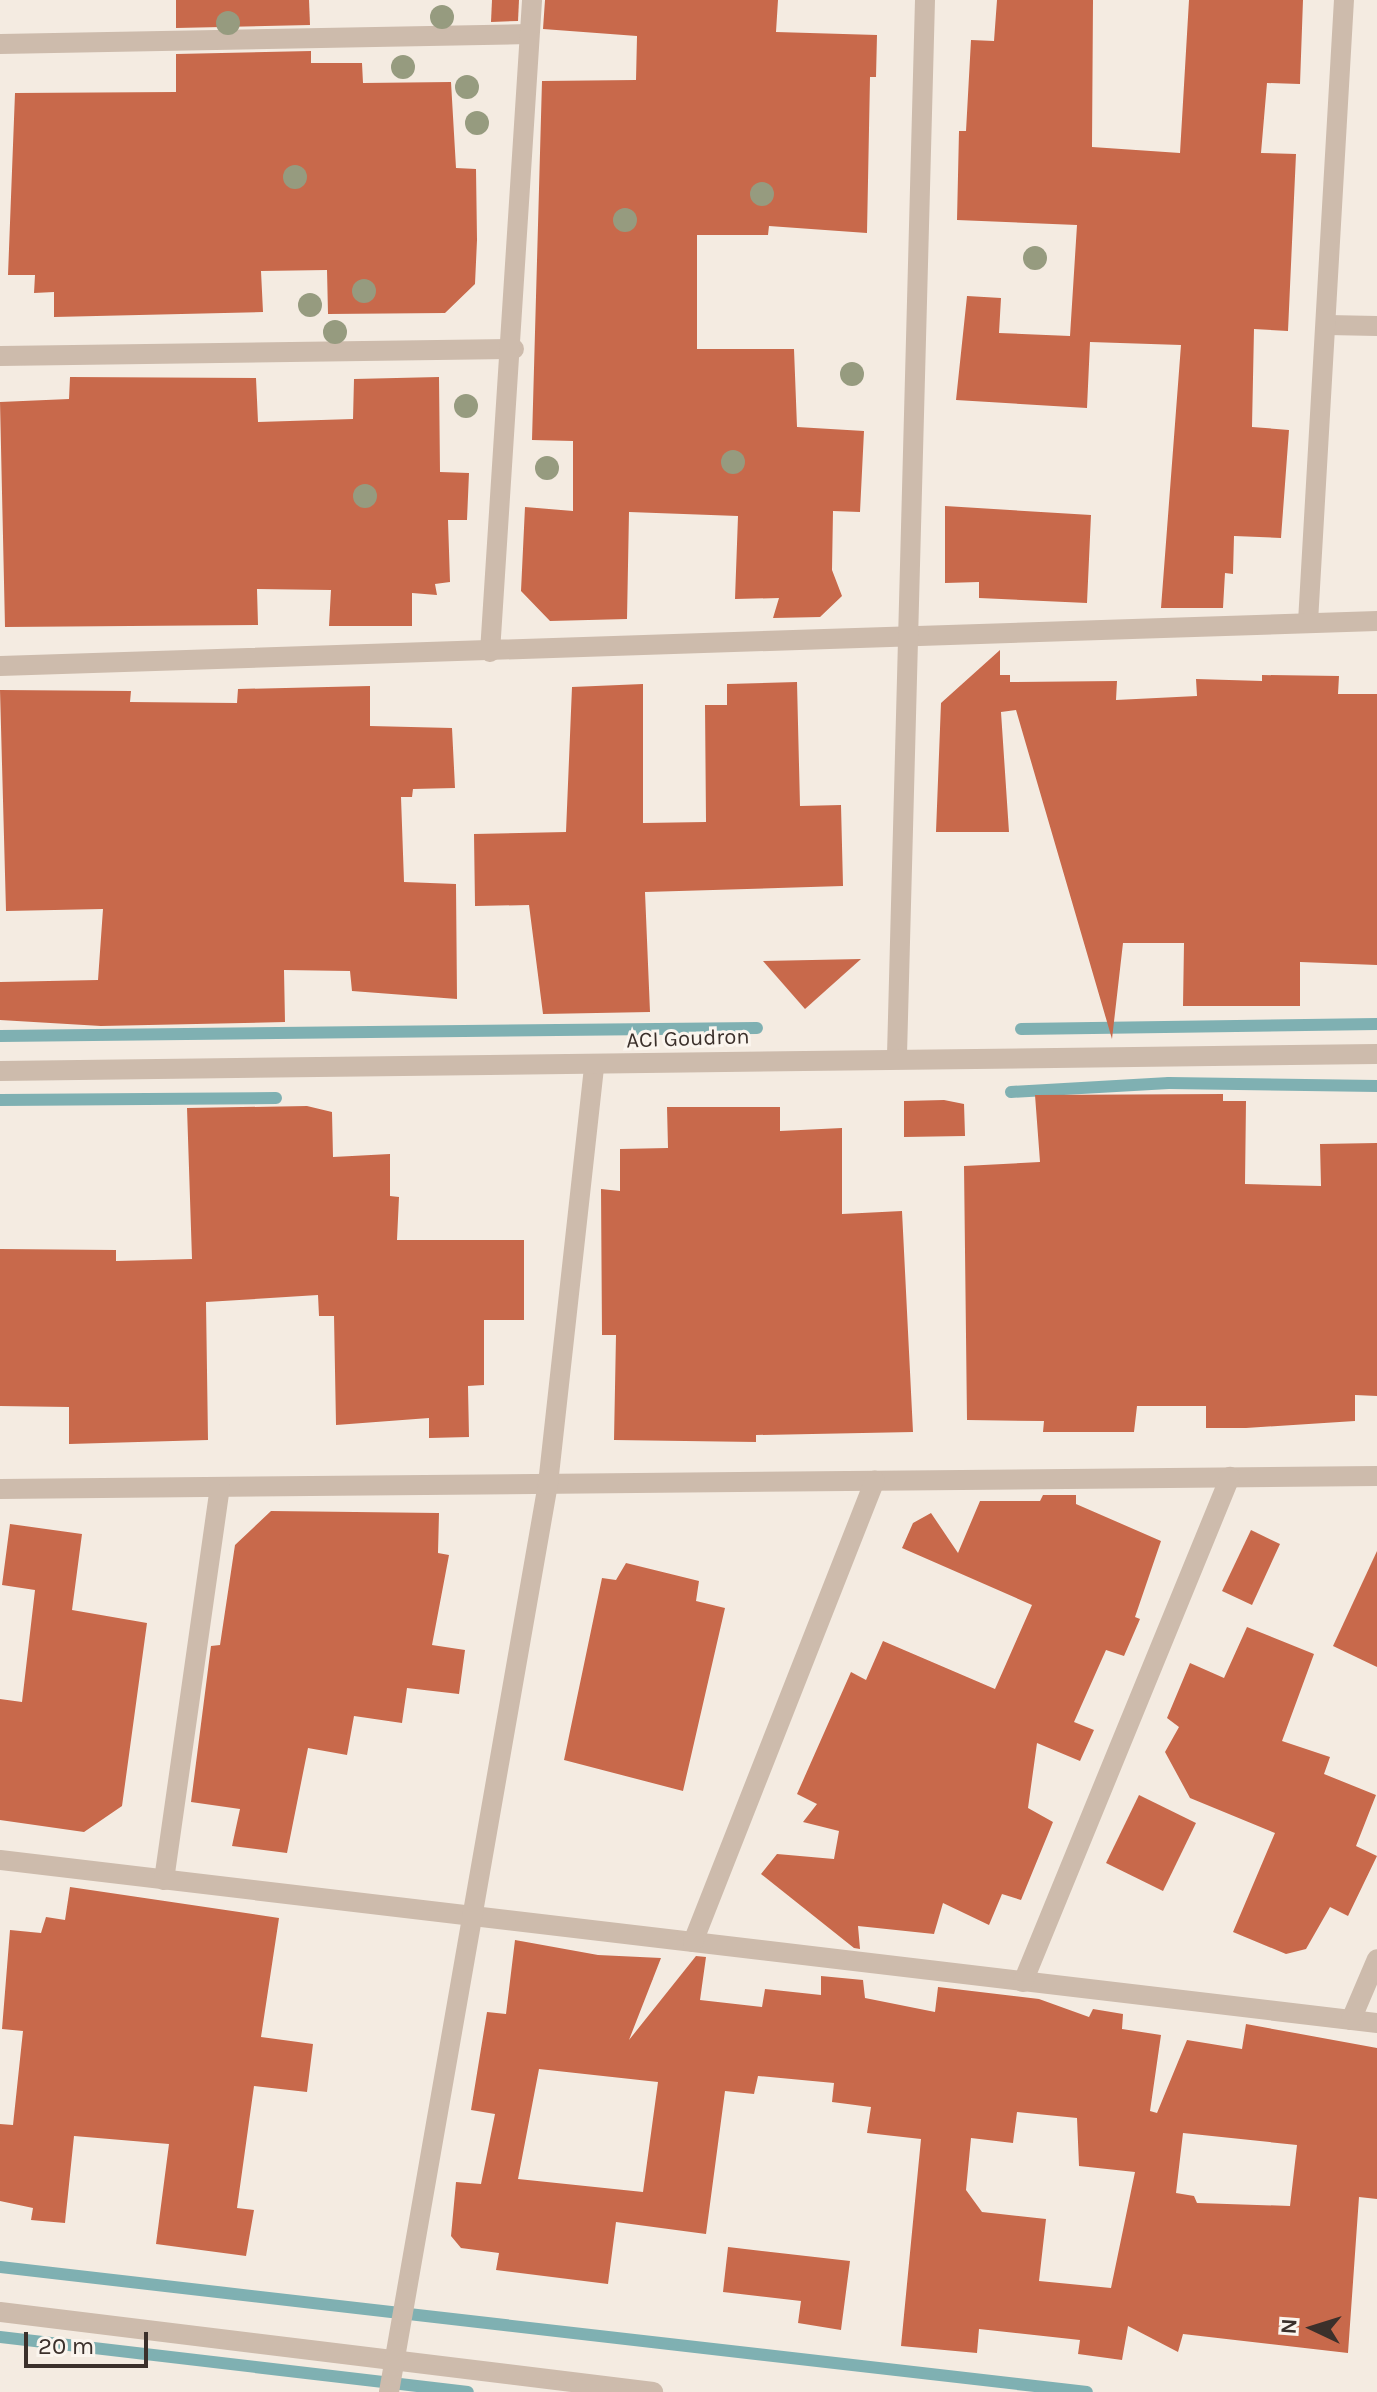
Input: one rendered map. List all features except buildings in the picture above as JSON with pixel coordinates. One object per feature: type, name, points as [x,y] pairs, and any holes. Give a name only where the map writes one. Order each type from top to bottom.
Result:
[{"type":"street","points":[[490,652],[514,349],[532,0]]},
{"type":"street","points":[[897,1055],[925,0]]},
{"type":"street","points":[[1308,622],[1328,325],[1344,0]]},
{"type":"street","points":[[0,44],[529,34]]},
{"type":"street","points":[[1328,325],[1377,326]]},
{"type":"street","points":[[0,356],[514,349]]},
{"type":"street","points":[[0,666],[906,640],[1377,621]]},
{"type":"street","name":"ACI Goudron","points":[[0,1071],[594,1067],[897,1055],[1377,1054]]},
{"type":"street","points":[[389,2392],[548,1484],[594,1067]]},
{"type":"street","points":[[0,1489],[1377,1476]]},
{"type":"street","points":[[1023,1982],[1230,1477]]},
{"type":"street","points":[[693,1942],[875,1481]]},
{"type":"street","points":[[164,1880],[220,1487]]},
{"type":"street","points":[[0,1860],[1377,2023]]},
{"type":"street","points":[[1351,2020],[1377,1959]]},
{"type":"street","points":[[0,2312],[653,2392]]},
{"type":"waterway","points":[[1021,1029],[1377,1024]]},
{"type":"waterway","points":[[0,1036],[757,1028]]},
{"type":"waterway","points":[[1011,1092],[1169,1083],[1377,1086]]},
{"type":"waterway","points":[[0,1100],[276,1098]]},
{"type":"waterway","points":[[0,2267],[1087,2392]]},
{"type":"waterway","points":[[0,2337],[468,2392]]}]
